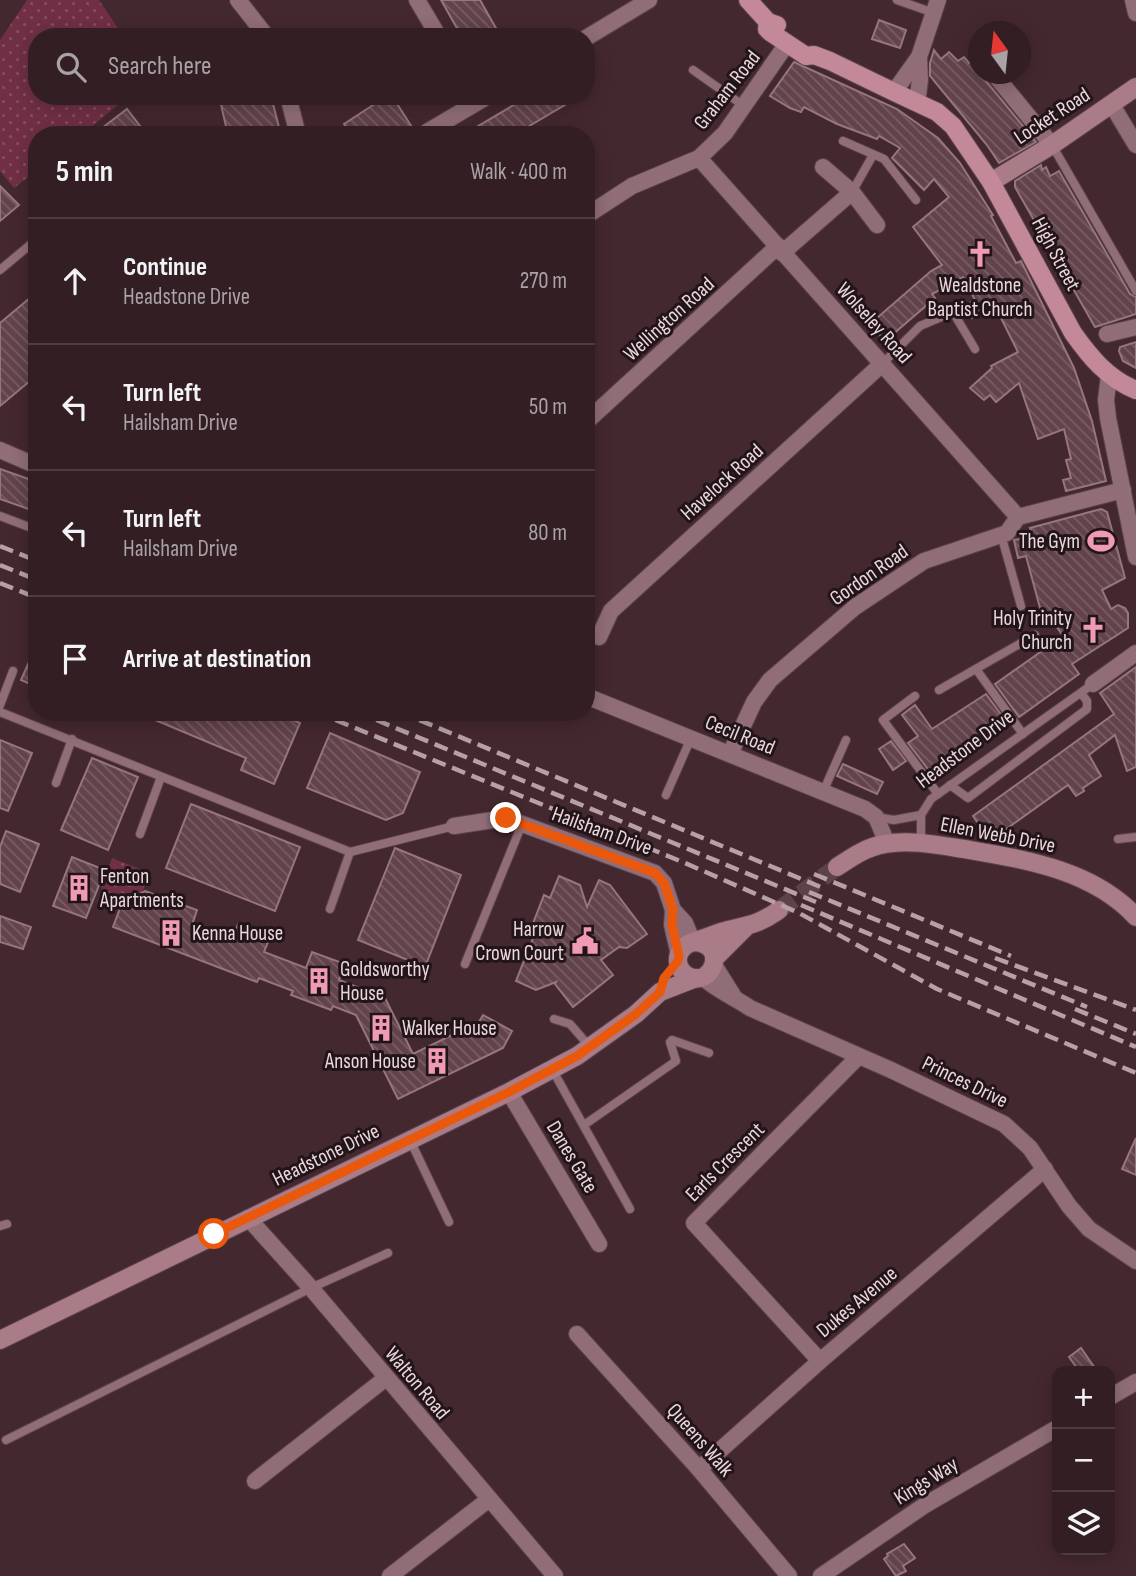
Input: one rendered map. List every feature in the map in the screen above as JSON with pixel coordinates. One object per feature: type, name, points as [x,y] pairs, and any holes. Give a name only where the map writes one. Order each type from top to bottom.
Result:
[{"type":"main road","name":"High Street","points":[[748,0],[768,22],[775,23],[811,47],[814,55]]},
{"type":"main road","name":"High Street","points":[[768,22],[768,31],[786,45],[806,56],[814,55],[937,112],[953,126],[991,182],[1073,333],[1089,356],[1109,375],[1136,390]]},
{"type":"street","points":[[239,0],[260,28]]},
{"type":"street","points":[[417,0],[434,28]]},
{"type":"street","points":[[595,33],[649,0]]},
{"type":"street","points":[[1133,0],[1136,13]]},
{"type":"street","points":[[894,92],[919,57],[936,7]]},
{"type":"street","name":"Graham Road","points":[[595,210],[632,186],[699,158],[725,133],[786,45]]},
{"type":"street","points":[[917,103],[919,57]]},
{"type":"street","points":[[1002,84],[1052,145]]},
{"type":"street","name":"Locket Road","points":[[991,182],[1052,145],[1136,87]]},
{"type":"street","points":[[1112,104],[1136,145]]},
{"type":"street","points":[[290,105],[296,126]]},
{"type":"street","points":[[437,126],[470,105]]},
{"type":"street","name":"Wolseley Road","points":[[699,158],[1018,517]]},
{"type":"street","points":[[823,167],[852,192],[877,225]]},
{"type":"street","name":"Wellington Road","points":[[595,414],[738,285],[852,192]]},
{"type":"street","points":[[1107,334],[1136,327]]},
{"type":"street","name":"Havelock Road","points":[[599,637],[611,611],[882,364]]},
{"type":"street","points":[[1109,375],[1106,400],[1108,418],[1136,557]]},
{"type":"street","points":[[0,450],[28,462]]},
{"type":"street","points":[[1007,533],[1018,517],[1123,490]]},
{"type":"street","name":"Gordon Road","points":[[730,754],[754,702],[770,680],[855,607],[924,561],[1007,533]]},
{"type":"street","name":"Headstone Drive","points":[[1087,689],[1136,653]]},
{"type":"street","name":"Cecil Road","points":[[595,700],[865,809],[876,817]]},
{"type":"street","points":[[876,817],[887,843]]},
{"type":"street","name":"Hailsham Drive","points":[[454,827],[506,818],[655,873],[664,883],[673,910],[672,925],[678,958]]},
{"type":"street","points":[[837,867],[858,853],[887,843],[920,843]]},
{"type":"street","name":"Ellen Webb Drive","points":[[920,843],[1028,860],[1056,869],[1103,890],[1126,906],[1136,917]]},
{"type":"street","name":"Hailsham Drive","points":[[673,910],[685,923],[694,942]]},
{"type":"street","name":"Headstone Drive","points":[[694,942],[745,928],[765,920],[779,910]]},
{"type":"street","name":"Headstone Drive","points":[[0,1340],[552,1069],[590,1047],[636,1014],[660,992],[706,970],[745,928]]},
{"type":"street","points":[[694,942],[706,944],[710,948],[706,970],[682,971],[678,958],[684,947],[694,942]]},
{"type":"street","name":"Headstone Drive","points":[[660,992],[664,978],[678,958]]},
{"type":"street","name":"Princes Drive","points":[[706,970],[715,989],[750,1008],[1004,1124],[1030,1148],[1069,1206],[1089,1229],[1136,1261]]},
{"type":"street","name":"Earls Crescent","points":[[820,1360],[694,1223],[858,1057]]},
{"type":"street","name":"Danes Gate","points":[[509,1092],[599,1244]]},
{"type":"street","name":"Dukes Avenue","points":[[699,1469],[820,1360],[1045,1169]]},
{"type":"street","name":"Walton Road","points":[[248,1218],[555,1576]]},
{"type":"street","name":"Queens Walk","points":[[577,1334],[699,1469],[789,1576]]},
{"type":"street","points":[[255,1481],[386,1378]]},
{"type":"street","points":[[1115,1394],[1136,1382]]},
{"type":"street","name":"Kings Way","points":[[821,1576],[925,1505],[1055,1429]]},
{"type":"street","points":[[390,1576],[488,1500]]},
{"type":"lane","points":[[897,0],[936,7]]},
{"type":"lane","points":[[693,70],[744,106]]},
{"type":"lane","points":[[843,141],[884,159],[916,200]]},
{"type":"lane","points":[[1052,145],[1136,291]]},
{"type":"lane","points":[[852,192],[873,155]]},
{"type":"lane","points":[[0,270],[28,247]]},
{"type":"lane","points":[[882,364],[920,326],[953,313],[975,349]]},
{"type":"lane","points":[[0,516],[28,527]]},
{"type":"lane","points":[[1007,533],[1002,538],[1021,606]]},
{"type":"lane","points":[[939,690],[1035,635]]},
{"type":"lane","points":[[976,669],[1023,734]]},
{"type":"lane","points":[[0,705],[13,671]]},
{"type":"lane","points":[[950,785],[968,798],[1087,709],[1087,689]]},
{"type":"lane","name":"Headstone Drive","points":[[920,843],[920,815],[927,803],[1087,689]]},
{"type":"lane","points":[[915,696],[883,720],[938,794]]},
{"type":"lane","points":[[0,712],[350,852],[454,827]]},
{"type":"lane","points":[[666,795],[691,738]]},
{"type":"lane","points":[[55,783],[72,739]]},
{"type":"lane","points":[[823,792],[846,740]]},
{"type":"lane","points":[[140,834],[161,776]]},
{"type":"lane","name":"Cecil Road","points":[[876,817],[894,820],[920,815]]},
{"type":"lane","points":[[465,964],[522,824]]},
{"type":"lane","points":[[1118,839],[1136,837]]},
{"type":"lane","points":[[330,909],[350,852]]},
{"type":"lane","points":[[554,1018],[569,1024],[590,1047]]},
{"type":"lane","points":[[584,1125],[676,1060],[670,1042],[672,1040],[709,1053]]},
{"type":"lane","points":[[552,1069],[630,1209]]},
{"type":"lane","points":[[410,1140],[449,1222]]},
{"type":"lane","points":[[6,1440],[310,1288],[388,1253]]},
{"type":"shaded area","points":[[27,0],[99,0],[118,28],[28,28],[28,105],[118,105],[92,126],[28,126],[28,177],[14,188],[0,171],[0,40]]},
{"type":"shaded area","points":[[112,858],[150,873],[142,893],[128,897],[110,908],[97,902]]},
{"type":"building","points":[[441,0],[480,0],[496,28],[457,28]]},
{"type":"building","points":[[879,20],[906,30],[900,48],[872,39]]},
{"type":"building","points":[[934,50],[941,59],[949,52],[958,61],[964,57],[968,62],[968,84],[988,84],[1036,142],[999,163],[930,76]]},
{"type":"building","points":[[794,62],[897,109],[938,138],[960,163],[993,215],[991,216],[1016,263],[1021,261],[1074,368],[1092,421],[1106,481],[1066,491],[1063,480],[1071,478],[1066,460],[1071,459],[1064,429],[1038,439],[1019,383],[996,402],[990,395],[984,400],[970,388],[992,368],[991,366],[1018,352],[995,306],[972,318],[966,305],[975,300],[963,277],[932,294],[935,298],[885,341],[870,324],[931,271],[942,265],[913,227],[949,197],[934,179],[924,190],[892,158],[900,148],[879,136],[877,139],[837,124],[804,107],[801,112],[790,108],[770,96]]},
{"type":"building","points":[[221,105],[273,105],[279,126],[226,126]]},
{"type":"building","points":[[373,105],[398,105],[411,126],[345,126],[344,124]]},
{"type":"building","points":[[514,105],[565,105],[529,126],[478,126]]},
{"type":"building","points":[[127,109],[140,126],[105,126]]},
{"type":"building","points":[[1041,165],[1042,170],[1046,167],[1050,176],[1059,171],[1130,294],[1136,297],[1136,314],[1095,327],[1015,187],[1015,181]]},
{"type":"building","points":[[0,186],[19,205],[0,221]]},
{"type":"building","points":[[28,300],[28,383],[0,406],[0,323]]},
{"type":"building","points":[[1136,342],[1136,368],[1123,361],[1119,351],[1120,347]]},
{"type":"building","points":[[0,469],[28,479],[28,509],[0,499]]},
{"type":"building","points":[[1101,509],[1107,512],[1125,578],[1102,590],[1111,609],[1118,605],[1125,608],[1128,613],[1128,628],[1072,664],[1079,674],[1019,717],[995,684],[1063,636],[1049,616],[1043,619],[1026,556],[1018,558],[1014,540],[1020,539],[1019,535],[1032,532],[1030,528]]},
{"type":"building","points":[[28,664],[28,683],[21,680]]},
{"type":"building","points":[[1136,667],[1136,767],[1127,771],[1115,735],[1089,755],[1101,776],[1083,788],[1084,791],[1076,796],[1068,785],[995,837],[988,838],[973,816],[1114,714],[1100,693]]},
{"type":"building","points":[[986,694],[1008,724],[934,777],[908,743],[918,736],[902,715],[915,705],[932,729]]},
{"type":"building","points":[[158,721],[300,723],[274,784],[241,770],[246,758]]},
{"type":"building","points":[[330,733],[420,772],[403,813],[386,820],[307,788]]},
{"type":"building","points":[[0,740],[32,753],[8,811],[0,808]]},
{"type":"building","points":[[891,741],[906,761],[893,770],[879,749]]},
{"type":"building","points":[[92,758],[138,777],[108,850],[61,830]]},
{"type":"building","points":[[843,764],[883,782],[877,794],[837,776]]},
{"type":"building","points":[[191,804],[300,847],[275,911],[166,868]]},
{"type":"building","points":[[6,831],[39,844],[20,892],[0,884],[0,847]]},
{"type":"building","points":[[395,848],[461,875],[425,967],[358,940]]},
{"type":"building","name":"Fenton Apartments","points":[[72,857],[105,870],[86,918],[53,906]]},
{"type":"building","name":"Harrow Crown Court","points":[[559,876],[580,885],[587,907],[599,880],[610,885],[647,934],[627,948],[619,947],[601,960],[613,975],[573,1007],[556,982],[536,990],[516,981],[537,928],[532,926],[544,895],[550,898]]},
{"type":"building","points":[[145,891],[197,910],[192,925],[232,941],[238,924],[270,937],[264,952],[306,968],[312,952],[345,964],[339,980],[385,998],[413,1054],[479,1022],[483,1015],[512,1031],[503,1048],[398,1099],[356,1015],[333,1006],[331,1010],[291,995],[293,991],[259,978],[257,982],[113,927],[122,903]]},
{"type":"building","points":[[0,916],[31,927],[23,949],[0,942]]},
{"type":"building","points":[[1136,1138],[1136,1175],[1122,1169]]},
{"type":"building","points":[[1081,1348],[1094,1366],[1075,1366],[1069,1357]]},
{"type":"building","points":[[904,1544],[915,1558],[903,1566],[906,1571],[896,1576],[884,1559],[887,1554]]},
{"type":"tunnel","points":[[779,910],[837,867]]},
{"type":"railway","points":[[0,546],[28,557]]},
{"type":"railway","points":[[0,565],[28,576]]},
{"type":"railway","points":[[0,583],[28,594]]},
{"type":"railway","points":[[338,721],[685,863],[799,913],[937,989],[1136,1073]]},
{"type":"railway","points":[[379,721],[816,902]]},
{"type":"railway","points":[[422,721],[823,888]]},
{"type":"railway","points":[[814,874],[1011,956]]},
{"type":"railway","points":[[809,892],[1087,1007]]},
{"type":"railway","points":[[801,905],[1136,1047]]},
{"type":"railway","points":[[995,958],[1136,1010]]},
{"type":"railway","points":[[1075,1009],[1136,1034]]},
{"type":"place","name":"Wealdstone Baptist Church","points":[[980,254]]},
{"type":"place","name":"The Gym","points":[[1101,541]]},
{"type":"place","name":"Holy Trinity Church","points":[[1093,630]]},
{"type":"place","name":"Fenton Apartments","points":[[79,888]]},
{"type":"place","name":"Kenna House","points":[[171,933]]},
{"type":"place","name":"Harrow Crown Court","points":[[585,941]]},
{"type":"place","name":"Goldsworthy House","points":[[319,981]]},
{"type":"place","name":"Walker House","points":[[381,1028]]},
{"type":"place","name":"Anson House","points":[[437,1061]]},
{"type":"route","points":[[214,1234],[509,1092],[577,1056],[636,1014],[660,992],[664,978],[679,956],[672,925],[673,910],[664,883],[655,873],[506,818]]}]
